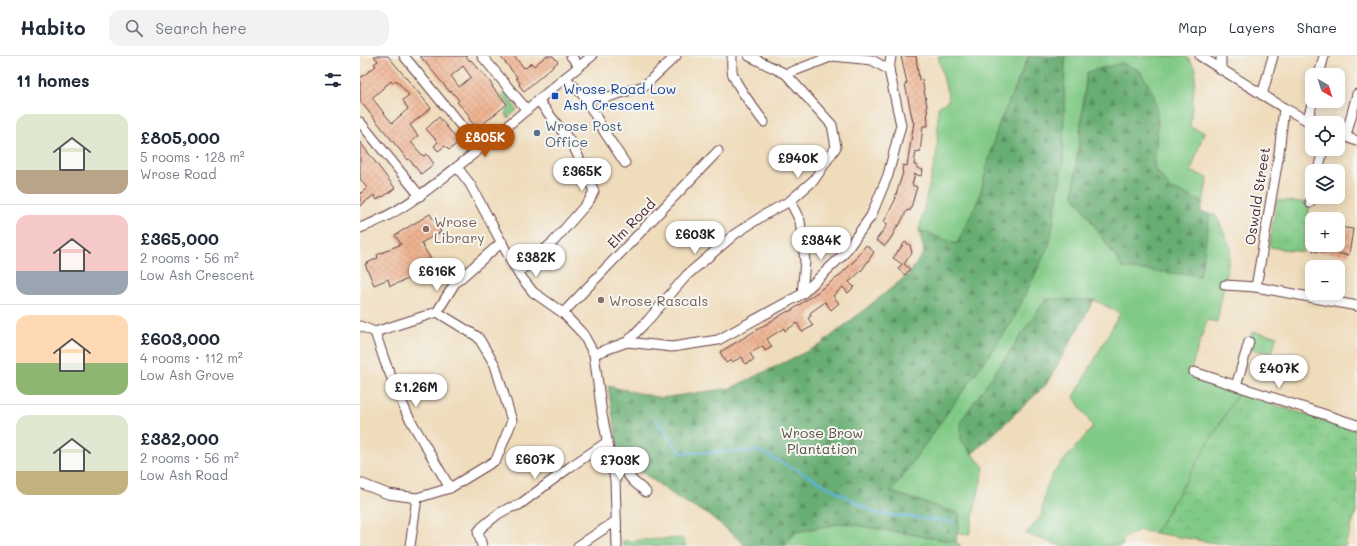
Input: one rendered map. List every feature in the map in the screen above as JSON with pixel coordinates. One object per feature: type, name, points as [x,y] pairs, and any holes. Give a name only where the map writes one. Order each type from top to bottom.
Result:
[{"type":"street","points":[[404,56],[480,149]]},
{"type":"street","points":[[482,56],[527,110]]},
{"type":"street","points":[[571,56],[579,66]]},
{"type":"street","points":[[360,228],[399,210],[420,196],[480,149],[592,56]]},
{"type":"street","points":[[583,96],[605,98],[644,86],[676,56]]},
{"type":"street","points":[[732,56],[731,67],[733,76],[764,122]]},
{"type":"street","points":[[594,354],[627,342],[687,275],[735,234],[764,214],[790,201],[814,180],[836,147],[832,125],[786,74],[749,56]]},
{"type":"street","points":[[786,74],[833,56],[872,60],[889,70]]},
{"type":"street","points":[[627,342],[672,347],[718,340],[802,294],[843,255],[871,216],[888,175],[901,125],[889,70],[891,56]]},
{"type":"street","points":[[1200,56],[1262,95],[1305,119]]},
{"type":"street","points":[[1221,56],[1221,70]]},
{"type":"street","points":[[1262,95],[1273,56]]},
{"type":"street","points":[[1321,68],[1324,56]]},
{"type":"street","points":[[565,78],[583,96],[595,114],[604,133],[625,163]]},
{"type":"street","points":[[1345,127],[1357,94]]},
{"type":"street","points":[[518,273],[554,241],[589,201],[594,191],[573,145],[538,100]]},
{"type":"street","name":"Oswald Street","points":[[1256,287],[1279,153],[1284,108]]},
{"type":"street","points":[[360,122],[420,196]]},
{"type":"street","points":[[1345,136],[1357,141]]},
{"type":"street","name":"Elm Road","points":[[564,313],[718,151]]},
{"type":"street","points":[[457,167],[470,184],[518,273],[533,292],[564,313],[584,334],[594,354],[598,388],[615,480],[617,546]]},
{"type":"street","points":[[790,201],[800,221],[805,260],[802,294]]},
{"type":"street","points":[[360,326],[375,332],[437,312],[455,283],[502,242]]},
{"type":"street","points":[[1225,285],[1256,287],[1357,306]]},
{"type":"street","points":[[360,483],[388,494],[417,498],[450,488],[496,460],[512,421],[495,364],[478,338],[437,312]]},
{"type":"street","points":[[375,332],[385,362],[407,414],[450,488]]},
{"type":"street","points":[[1236,386],[1249,342]]},
{"type":"street","points":[[1194,372],[1357,425]]},
{"type":"street","points":[[482,546],[478,532],[482,527],[498,514],[519,505],[570,467],[607,442]]},
{"type":"street","points":[[611,453],[633,481],[646,492]]},
{"type":"street","points":[[410,546],[417,498]]},
{"type":"street","points":[[578,546],[616,521]]},
{"type":"green space","points":[[938,56],[1029,56],[998,126],[979,198],[957,244],[919,230],[937,151],[938,107],[949,100]]},
{"type":"green space","name":"Wrose Brow Plantation","points":[[1029,56],[1065,56],[1063,162],[1050,243],[1012,322],[891,492],[960,514],[956,542],[843,523],[796,532],[784,546],[744,546],[743,543],[709,515],[678,498],[625,460],[617,443],[608,386],[661,398],[731,388],[820,345],[909,274],[924,252],[919,230],[957,244],[979,198],[998,126]]},
{"type":"green space","points":[[1065,56],[1186,56],[1196,69],[1190,127],[1204,132],[1191,171],[1208,178],[1203,202],[1171,189],[1154,167],[1158,121],[1087,72],[1073,194],[1123,268],[1200,276],[1210,214],[1216,215],[1231,249],[1217,322],[1207,320],[1189,375],[1238,393],[1155,533],[1139,530],[1123,539],[1122,546],[1061,546],[1026,534],[1041,516],[1046,488],[1054,472],[1093,427],[1074,397],[1120,313],[1094,300],[972,454],[984,467],[969,535],[957,532],[959,514],[891,492],[1012,322],[1063,162]]},
{"type":"green space","points":[[1122,63],[1140,71],[1154,94],[1158,121],[1154,168],[1171,189],[1203,202],[1200,212],[1210,214],[1200,276],[1123,268],[1073,194],[1087,72]]},
{"type":"green space","points":[[505,92],[517,110],[508,118],[505,112],[510,107],[501,96]]},
{"type":"green space","points":[[1277,200],[1310,204],[1309,212],[1305,212],[1305,238],[1303,252],[1269,247]]},
{"type":"green space","points":[[1046,299],[1094,300],[1046,385],[972,454],[961,440],[961,421]]},
{"type":"green space","points":[[1252,332],[1277,336],[1272,353],[1247,349]]},
{"type":"green space","points":[[1238,393],[1357,431],[1357,468],[1355,476],[1357,477],[1357,509],[1345,546],[1234,546],[1155,533]]},
{"type":"green space","points":[[843,523],[956,542],[961,546],[784,546],[796,532]]},
{"type":"green space","points":[[682,538],[686,546],[623,546],[623,541]]},
{"type":"building","points":[[374,56],[388,56],[431,108],[410,125],[418,136],[411,142],[422,155],[424,156],[427,154],[434,164],[421,174],[360,101],[360,78],[376,66],[374,64],[378,61]],"holes":[[[396,80],[409,95],[403,100],[408,109],[392,123],[372,98],[391,81],[393,83]]]},
{"type":"building","points":[[420,56],[466,56],[485,76],[493,86],[492,87],[507,104],[477,129],[469,119],[469,115],[457,102],[459,100],[451,91],[450,92]],"holes":[[[463,66],[471,77],[459,87],[451,76]]]},
{"type":"building","points":[[500,56],[514,56],[524,68],[531,63],[534,66],[546,56],[553,56],[558,62],[524,91],[519,85],[520,83],[516,78],[517,77]]},
{"type":"building","points":[[901,56],[916,56],[919,80],[922,79],[927,106],[928,126],[923,126],[920,152],[916,151],[914,165],[917,165],[917,168],[923,170],[921,176],[915,174],[912,185],[917,187],[910,211],[907,210],[899,226],[898,225],[885,246],[876,240],[888,224],[884,222],[896,198],[903,172],[903,165],[907,166],[914,122],[905,84],[907,83]]},
{"type":"building","points":[[439,117],[459,142],[449,150],[445,146],[438,151],[434,146],[438,142],[426,129]]},
{"type":"building","points":[[360,142],[395,188],[377,200],[374,195],[360,206],[360,194],[367,188],[360,179]]},
{"type":"building","points":[[430,214],[441,232],[421,243],[432,261],[420,268],[422,271],[411,278],[390,286],[388,279],[374,285],[365,264],[378,258],[377,255],[401,244],[395,235]]},
{"type":"building","points":[[1345,228],[1353,229],[1349,255],[1322,252],[1345,252]]},
{"type":"building","points":[[905,242],[910,245],[912,253],[904,264],[910,269],[905,275],[898,269],[902,264],[893,258]]},
{"type":"building","points":[[866,245],[874,252],[862,270],[849,282],[854,287],[848,293],[843,287],[833,296],[839,303],[831,310],[825,302],[810,313],[811,316],[808,318],[813,326],[802,332],[797,323],[785,331],[784,328],[767,339],[772,347],[765,351],[763,346],[750,353],[754,360],[745,364],[742,357],[726,363],[720,352],[788,311],[789,312],[836,279],[858,257],[857,256]]},
{"type":"waterway","points":[[656,420],[681,453],[759,451],[805,474],[875,513],[953,522]]},
{"type":"place","name":"Wrose Road Low Ash Crescent","points":[[555,96]]},
{"type":"place","name":"Wrose Post Office","points":[[537,133]]},
{"type":"place","name":"Wrose Library","points":[[426,229]]},
{"type":"place","name":"Wrose Rascals","points":[[601,300]]}]
